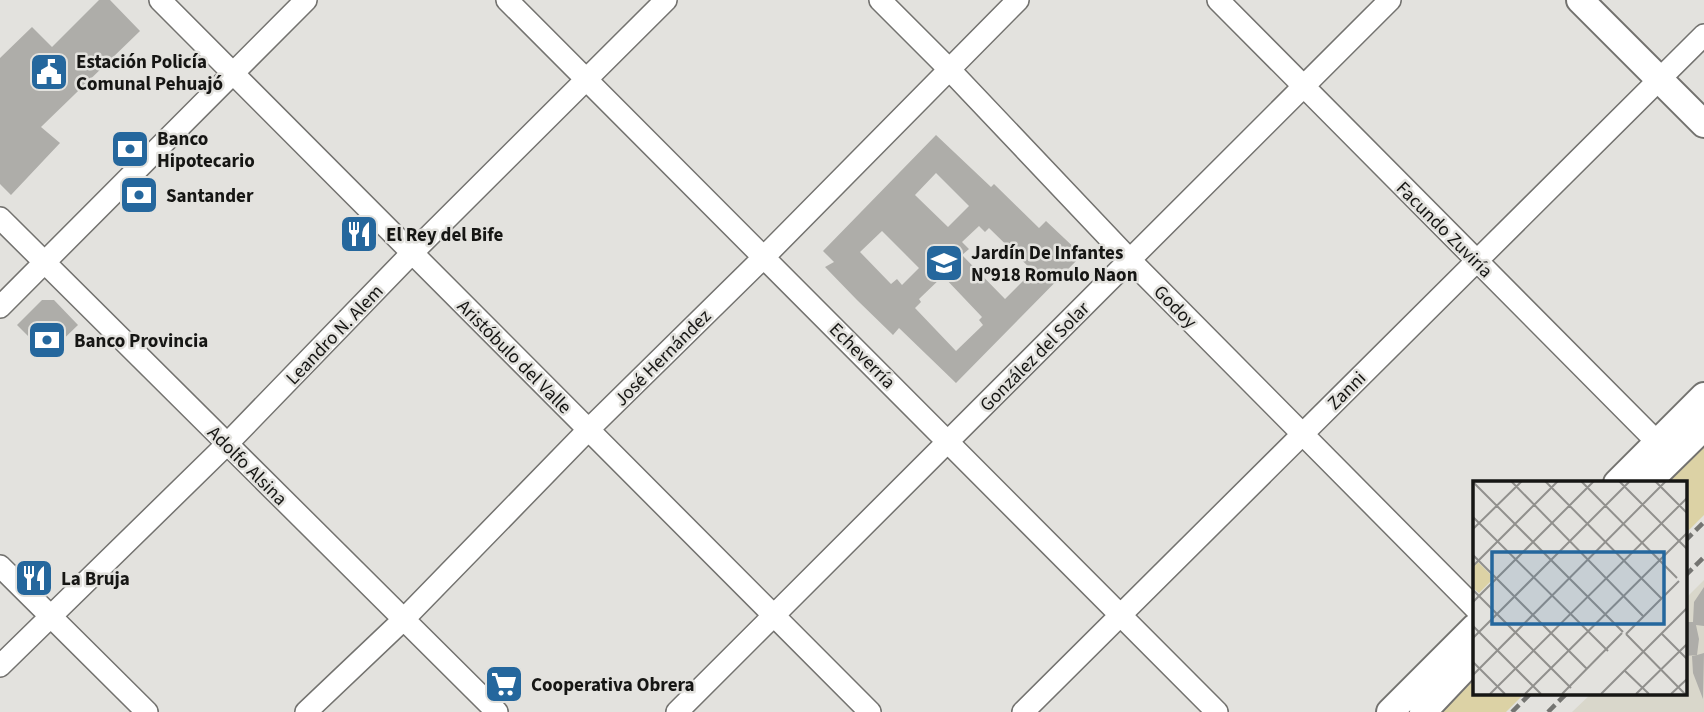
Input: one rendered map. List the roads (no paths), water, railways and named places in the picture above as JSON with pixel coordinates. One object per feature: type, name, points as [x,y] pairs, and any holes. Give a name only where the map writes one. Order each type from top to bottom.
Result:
[{"type":"main road","points":[[1580,0],[1664,74],[1704,103]]},
{"type":"main road","points":[[1602,0],[1704,124]]},
{"type":"main road","points":[[1648,481],[1664,450],[1704,396]]},
{"type":"main road","points":[[1620,481],[1664,450],[1704,427]]},
{"type":"main road","points":[[1390,712],[1473,630]]},
{"type":"main road","points":[[1423,712],[1473,659]]},
{"type":"street","name":"Aristóbulo del Valle","points":[[160,0],[870,712]]},
{"type":"street","points":[[0,307],[306,0]]},
{"type":"street","name":"Echeverría","points":[[507,0],[1217,712]]},
{"type":"street","name":"Leandro N. Alem","points":[[0,666],[227,444],[585,78],[666,0]]},
{"type":"street","name":"Godoy","points":[[880,0],[1130,260],[1473,606]]},
{"type":"street","name":"José Hernández","points":[[306,712],[404,620],[589,429],[764,257],[1018,0]]},
{"type":"street","name":"Facundo Zuviría","points":[[1218,0],[1664,450]]},
{"type":"street","name":"González del Solar","points":[[677,712],[1390,0]]},
{"type":"street","name":"Zanni","points":[[1023,712],[1704,35]]},
{"type":"street","name":"Adolfo Alsina","points":[[0,218],[497,712]]},
{"type":"street","points":[[0,566],[147,712]]},
{"type":"railway","points":[[1686,540],[1704,522]]},
{"type":"railway","points":[[1686,575],[1704,557]]},
{"type":"railway","points":[[1512,712],[1530,694]]},
{"type":"railway","points":[[1548,712],[1566,694]]},
{"type":"place","name":"Estación Policía Comunal Pehuajó","points":[[49,72]]},
{"type":"place","name":"Banco Hipotecario","points":[[130,149]]},
{"type":"place","name":"Santander","points":[[139,195]]},
{"type":"place","name":"El Rey del Bife","points":[[359,234]]},
{"type":"place","name":"Jardín De Infantes Nº918 Romulo Naon","points":[[944,263]]},
{"type":"place","name":"Banco Provincia","points":[[47,340]]},
{"type":"place","name":"La Bruja","points":[[34,578]]},
{"type":"place","name":"Cooperativa Obrera","points":[[504,684]]}]
